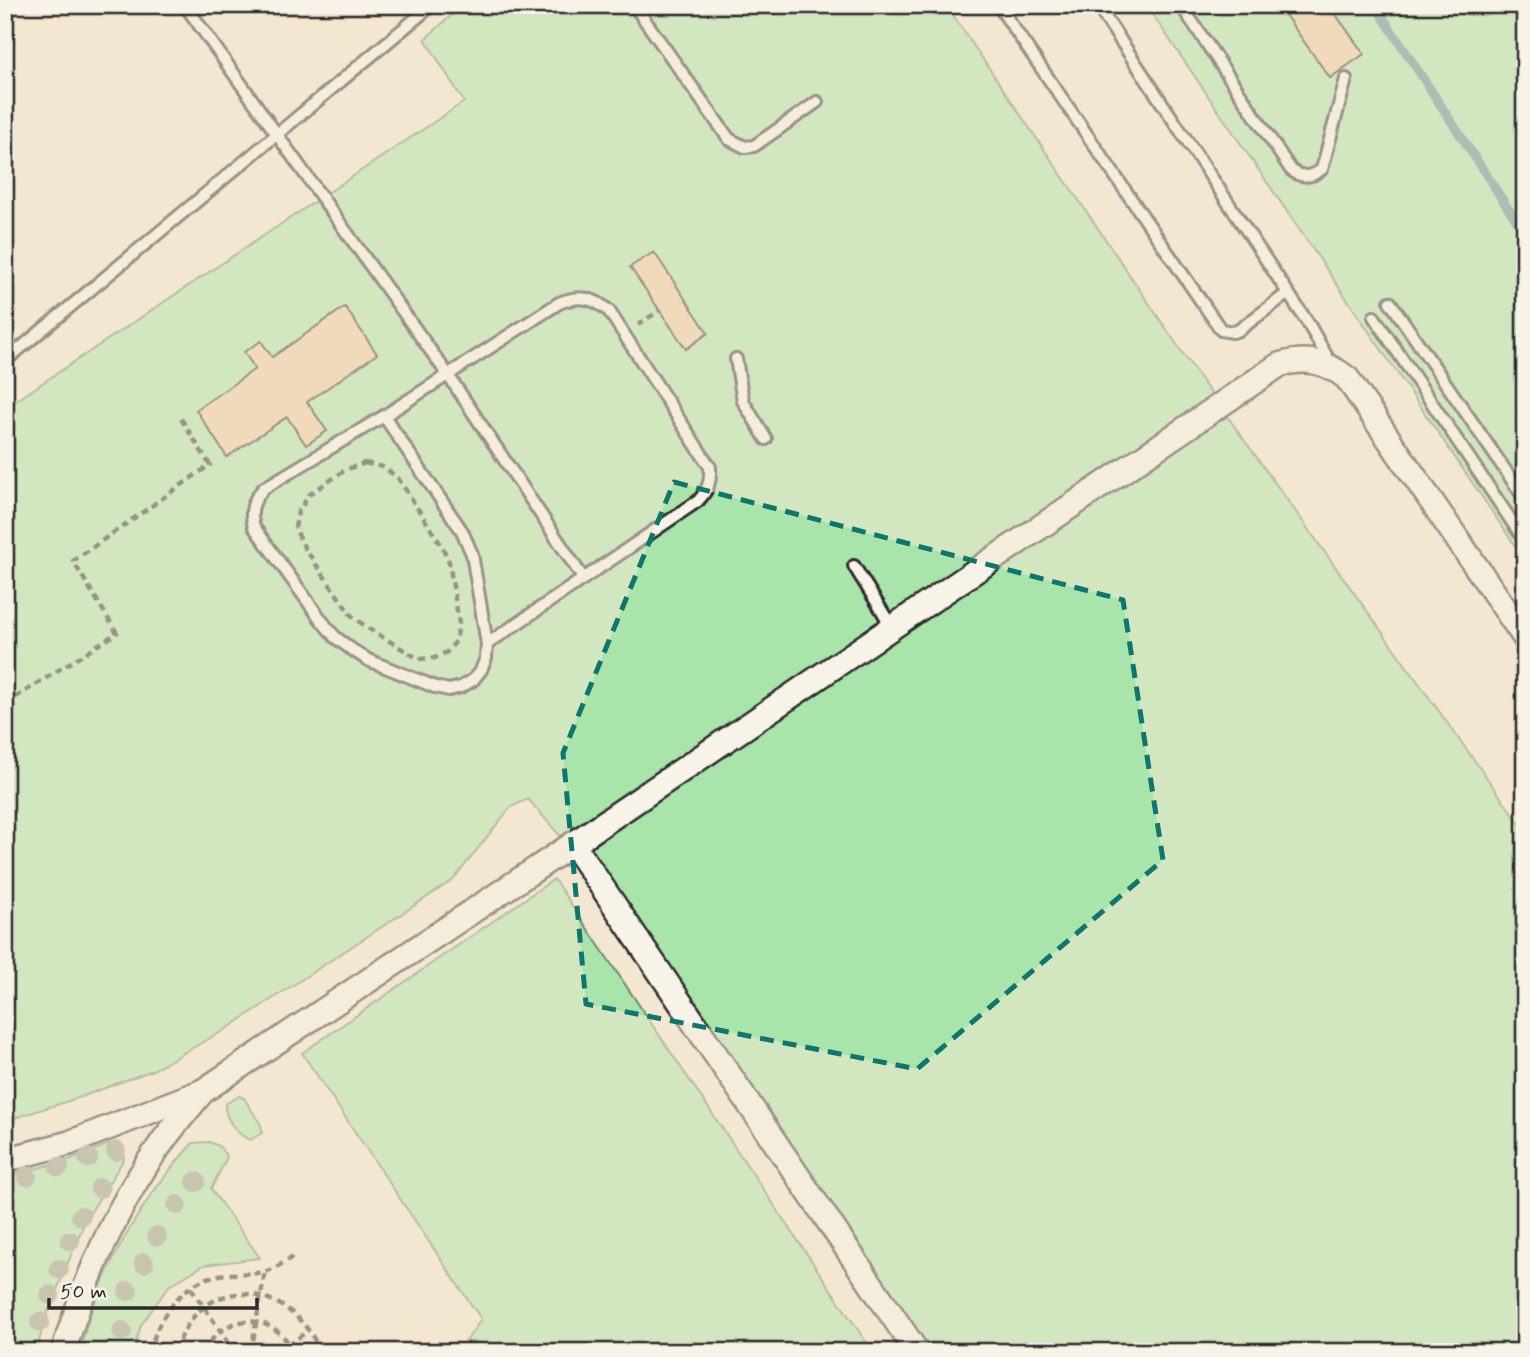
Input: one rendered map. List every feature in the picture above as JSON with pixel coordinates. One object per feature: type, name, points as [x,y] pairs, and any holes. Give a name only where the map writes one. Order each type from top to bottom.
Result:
[{"type":"street","points":[[5,1160],[69,1143],[203,1091],[573,844],[1279,365],[1297,360],[1315,361],[1332,367],[1347,378],[1525,638]]},
{"type":"street","points":[[573,844],[917,1352]]},
{"type":"street","points":[[63,1352],[80,1297],[132,1188],[165,1138],[203,1091]]},
{"type":"lane","points":[[184,5],[448,375],[583,578]]},
{"type":"lane","points":[[5,361],[432,5]]},
{"type":"lane","points":[[634,5],[729,139],[736,144],[754,146],[817,102]]},
{"type":"lane","points":[[998,5],[1222,330],[1239,330],[1289,293]]},
{"type":"lane","points":[[1097,5],[1289,293],[1317,337],[1332,367]]},
{"type":"lane","points":[[1181,5],[1291,170],[1298,175],[1315,175],[1322,169],[1346,79]]},
{"type":"lane","points":[[384,416],[467,542],[474,566],[487,645],[486,658],[473,680],[449,690],[368,660],[335,637],[254,527],[252,506],[264,488],[384,416],[559,303],[572,298],[599,302],[610,312],[710,467],[711,480],[698,501],[487,645]]},
{"type":"lane","points":[[1390,302],[1525,499]]},
{"type":"lane","points":[[1374,317],[1525,541]]},
{"type":"lane","points":[[736,359],[743,401],[766,439]]},
{"type":"lane","points":[[854,566],[892,627]]},
{"type":"path","points":[[5,705],[117,633],[73,561],[210,465],[180,417]]},
{"type":"path","points":[[365,463],[383,467],[398,478],[443,548],[452,574],[459,622],[456,641],[447,652],[435,658],[419,659],[351,615],[304,547],[295,528],[298,512],[310,494],[347,469],[365,463]]},
{"type":"path","points":[[150,1352],[161,1317],[183,1293],[211,1276],[265,1272],[293,1257]]},
{"type":"path","points":[[251,1352],[265,1272]]},
{"type":"path","points":[[191,1288],[234,1351],[252,1345],[266,1352]]},
{"type":"path","points":[[175,1352],[186,1327],[204,1307],[222,1298],[242,1294],[277,1301],[294,1312],[320,1352]]},
{"type":"path","points":[[204,1352],[220,1330],[232,1324],[257,1321],[281,1333],[294,1352]]},
{"type":"path","points":[[278,1352],[308,1331]]},
{"type":"highlighted area","points":[[674,482],[1123,600],[1163,860],[917,1069],[586,1004],[563,753]]},
{"type":"green space","points":[[463,5],[946,5],[1199,377],[1525,831],[1525,1352],[918,1352],[589,869],[528,799],[511,807],[453,880],[228,1028],[153,1070],[5,1121],[5,408],[464,102],[425,39]]},
{"type":"green space","points":[[1146,5],[1525,5],[1525,560]]},
{"type":"green space","points":[[554,879],[873,1352],[459,1352],[481,1319],[302,1053]]},
{"type":"green space","points":[[239,1096],[244,1098],[261,1125],[262,1133],[250,1140],[236,1130],[225,1109],[225,1104]]},
{"type":"green space","points":[[209,1142],[219,1146],[227,1157],[211,1189],[260,1258],[204,1265],[169,1286],[141,1325],[133,1352],[80,1352],[97,1295],[138,1214],[193,1143]]},
{"type":"green space","points":[[119,1143],[124,1149],[124,1159],[85,1221],[43,1324],[37,1352],[5,1352],[5,1177]]},
{"type":"building","points":[[1278,5],[1329,5],[1364,54],[1330,78]]},
{"type":"building","points":[[654,252],[708,333],[686,349],[630,267]]},
{"type":"building","points":[[345,307],[377,354],[307,402],[327,431],[306,445],[287,417],[227,457],[196,410],[255,369],[244,352],[261,341],[272,357]]},
{"type":"waterway","points":[[1375,5],[1525,234]]}]
